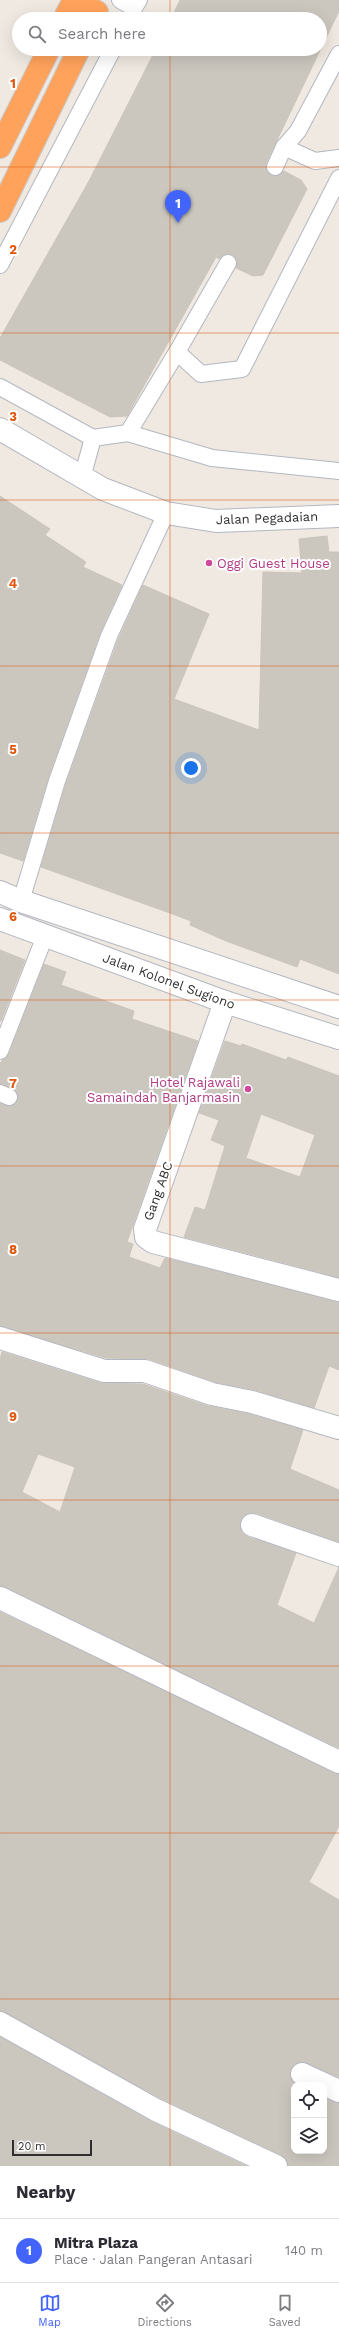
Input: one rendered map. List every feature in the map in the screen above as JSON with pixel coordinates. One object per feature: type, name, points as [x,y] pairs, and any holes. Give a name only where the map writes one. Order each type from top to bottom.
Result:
[{"type":"highway","points":[[68,12],[76,0],[99,10]]},
{"type":"highway","points":[[0,147],[46,56]]},
{"type":"highway","points":[[0,211],[76,56]]},
{"type":"street","name":"Jalan Pegadaian","points":[[0,429],[102,489],[166,513],[216,521],[339,516]]},
{"type":"street","points":[[0,892],[21,901],[332,1004],[318,1031]]},
{"type":"street","name":"Jalan Kolonel Sugiono","points":[[0,919],[226,1002],[339,1038]]},
{"type":"street","name":"Gang ABC","points":[[226,1002],[145,1229],[146,1237],[153,1242],[339,1290]]},
{"type":"street","points":[[0,1338],[104,1371],[145,1371],[212,1394],[252,1402],[339,1428]]},
{"type":"street","points":[[252,1525],[339,1555]]},
{"type":"street","points":[[0,1598],[339,1762]]},
{"type":"street","points":[[0,2023],[156,2110],[276,2166]]},
{"type":"street","points":[[302,2074],[339,2091]]},
{"type":"lane","points":[[120,0],[134,9]]},
{"type":"lane","points":[[275,166],[284,147],[298,131],[339,54]]},
{"type":"lane","points":[[0,266],[109,56]]},
{"type":"lane","points":[[284,147],[315,161],[339,158]]},
{"type":"lane","points":[[178,352],[201,374],[242,369],[339,178]]},
{"type":"lane","points":[[128,433],[178,352],[228,263]]},
{"type":"lane","points":[[0,387],[93,438],[128,433],[212,458],[339,471]]},
{"type":"lane","points":[[82,478],[93,438]]},
{"type":"lane","points":[[21,901],[57,781],[109,636],[166,513]]},
{"type":"lane","points":[[0,1051],[44,936]]},
{"type":"building","points":[[180,0],[339,0],[339,11],[327,36],[327,12],[174,12]]},
{"type":"building","points":[[152,56],[317,56],[266,163],[266,168],[271,175],[276,176],[284,171],[301,180],[307,189],[263,275],[253,276],[236,268],[236,259],[232,255],[224,255],[219,259],[216,257],[127,416],[110,417],[0,360],[0,338],[89,181]]},
{"type":"building","points":[[0,496],[50,529],[45,535],[86,562],[83,567],[122,585],[100,633],[48,778],[23,861],[0,853]]},
{"type":"building","points":[[327,536],[329,552],[339,552],[339,974],[300,959],[297,967],[226,941],[190,925],[191,921],[41,867],[66,784],[118,640],[143,585],[209,614],[174,699],[259,730],[263,572],[302,573],[299,539]]},
{"type":"building","points":[[0,950],[25,960],[1,1021],[0,1021]]},
{"type":"building","points":[[44,964],[66,972],[61,985],[134,1011],[132,1019],[198,1041],[127,1242],[133,1244],[129,1257],[160,1268],[165,1258],[339,1302],[339,1370],[329,1366],[314,1408],[256,1390],[215,1382],[149,1359],[106,1358],[0,1326],[0,1103],[10,1106],[17,1101],[18,1096],[13,1089],[0,1084],[0,1063],[9,1054]]},
{"type":"building","points":[[225,1041],[241,1046],[242,1044],[286,1060],[288,1057],[339,1076],[339,1277],[184,1237],[195,1207],[205,1210],[225,1146],[211,1140],[219,1120],[199,1113]],"holes":[[[261,1114],[315,1135],[300,1177],[246,1158]]]},
{"type":"building","points":[[2,1352],[100,1383],[143,1384],[208,1406],[249,1414],[303,1430],[290,1469],[339,1490],[339,1542],[256,1513],[249,1513],[244,1516],[240,1527],[242,1533],[248,1537],[296,1553],[277,1605],[314,1623],[339,1567],[339,1748],[0,1586],[0,1359]],"holes":[[[38,1454],[75,1467],[60,1512],[22,1492]]]},
{"type":"building","points":[[0,1612],[339,1774],[339,1826],[309,1882],[339,1900],[339,2077],[301,2062],[294,2064],[290,2075],[294,2082],[291,2082],[291,2154],[327,2154],[327,2099],[339,2103],[339,2166],[288,2166],[286,2159],[281,2155],[162,2099],[0,2011]]},
{"type":"building","points":[[0,2037],[150,2121],[246,2166],[0,2166]]},
{"type":"place","name":"Mitra Plaza","points":[[178,223]]},
{"type":"place","name":"Oggi Guest House","points":[[209,563]]},
{"type":"place","name":"Hotel Rajawali Samaindah Banjarmasin","points":[[248,1089]]}]
